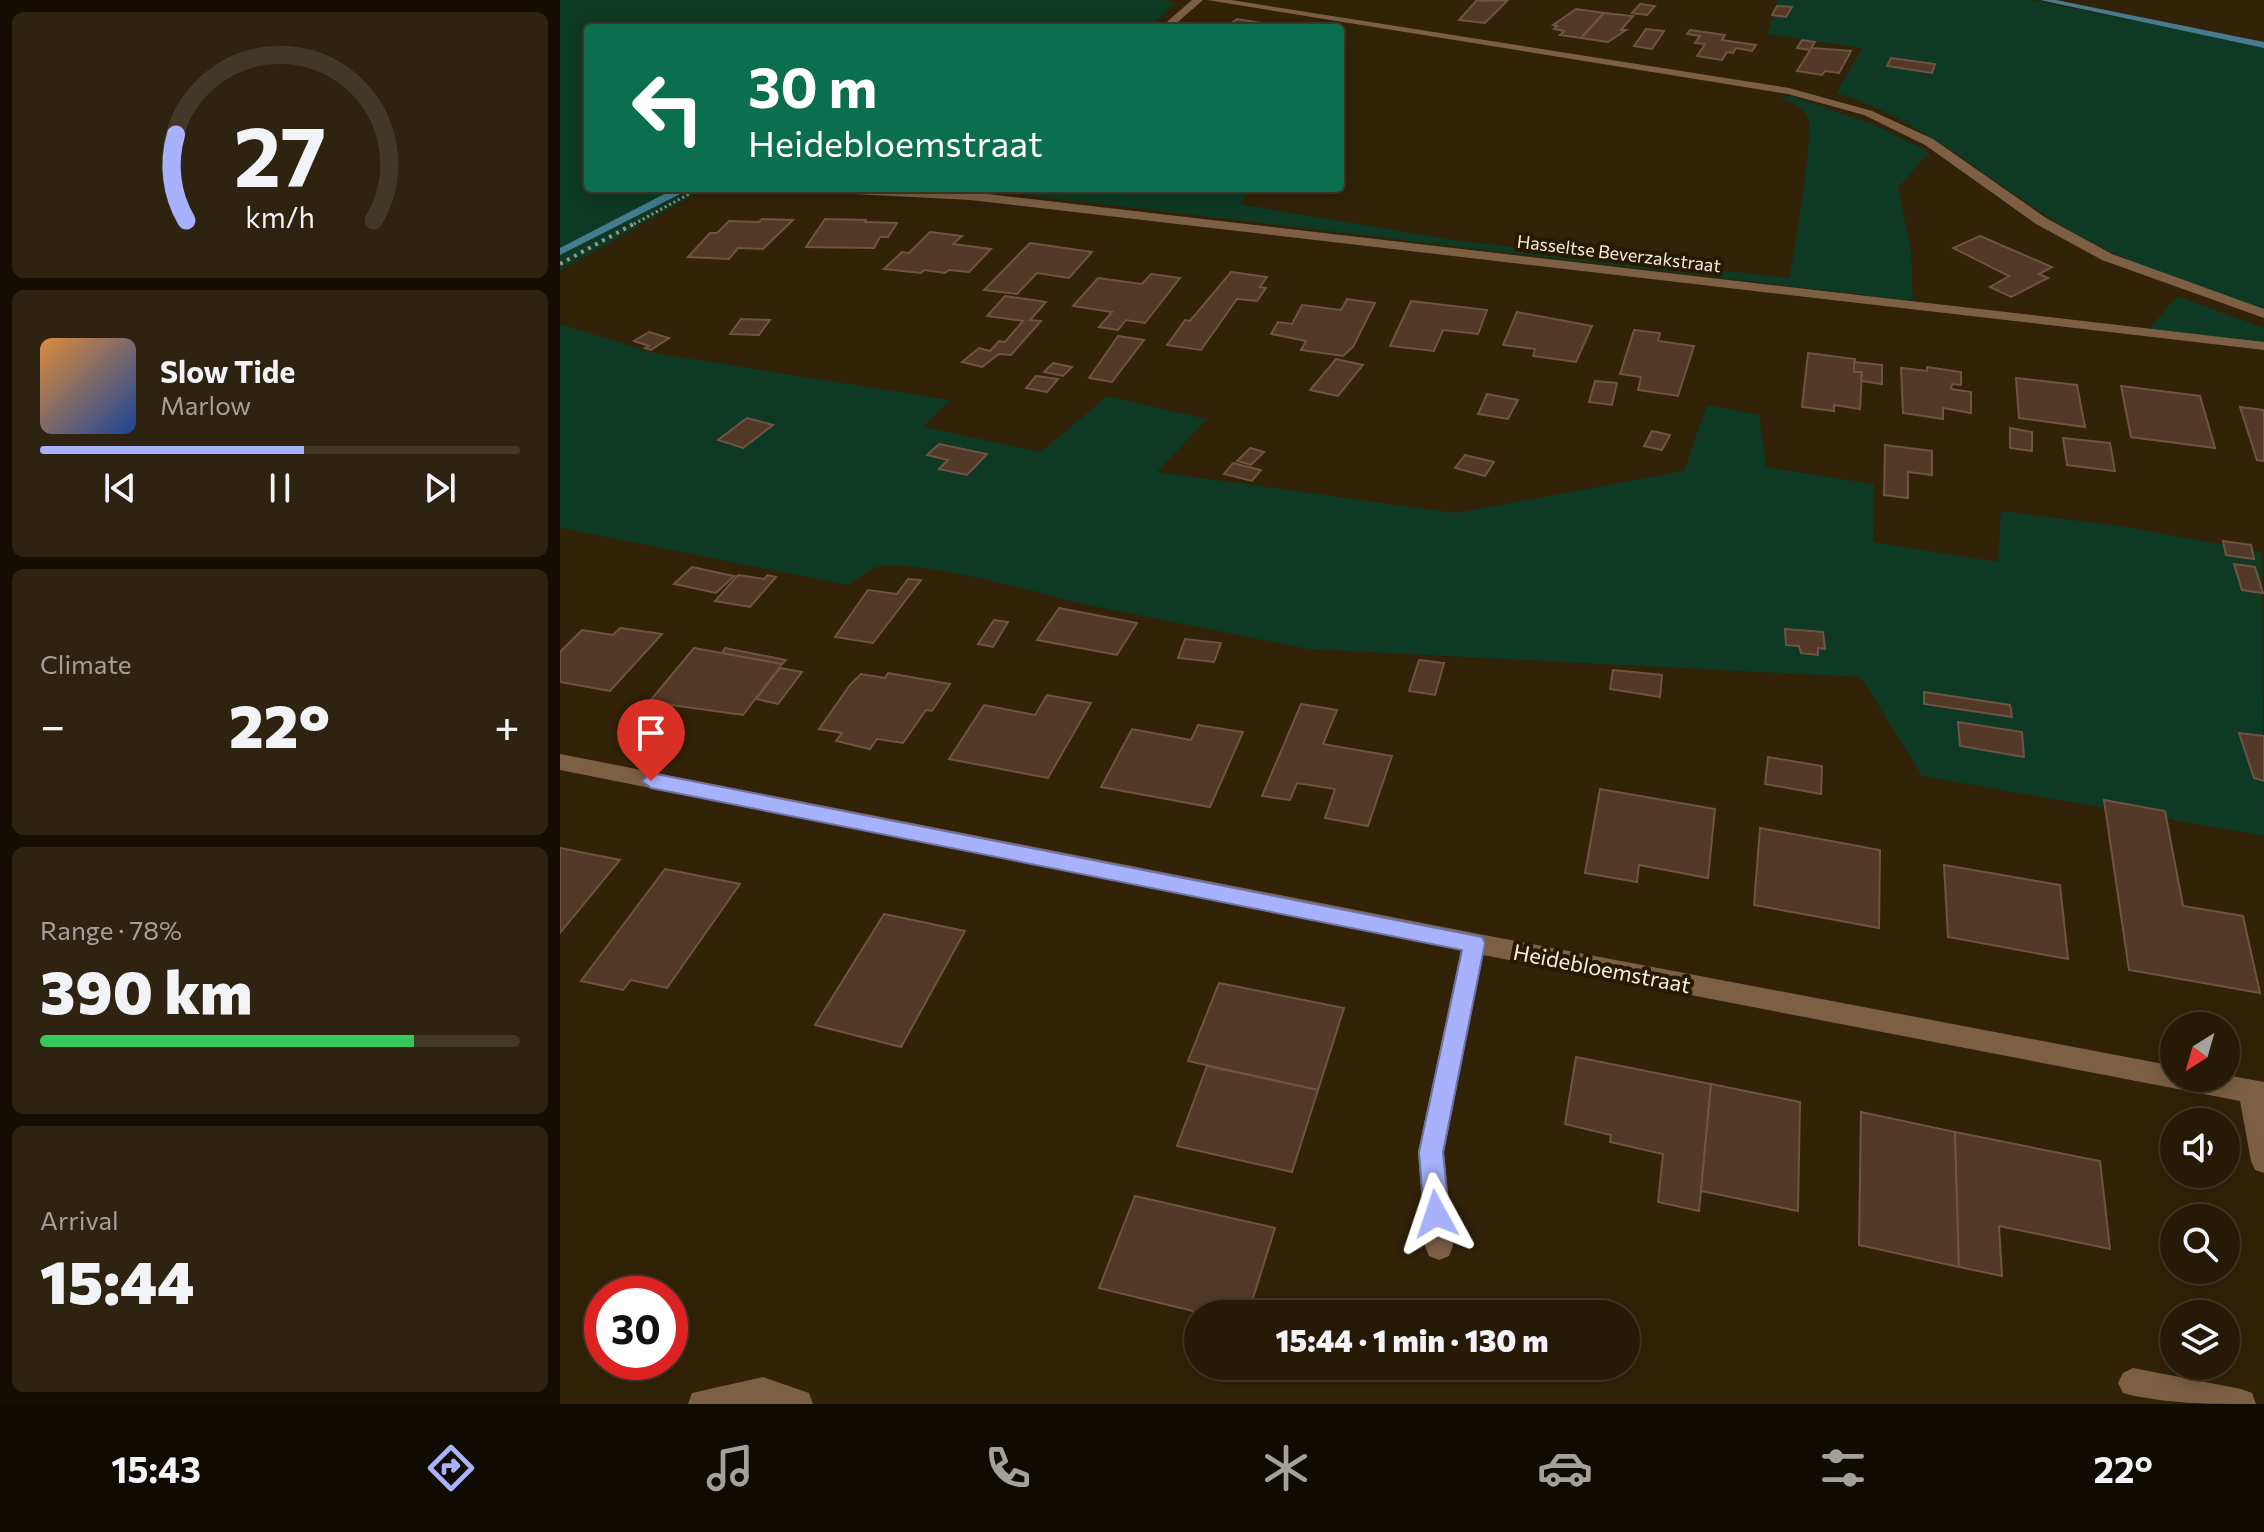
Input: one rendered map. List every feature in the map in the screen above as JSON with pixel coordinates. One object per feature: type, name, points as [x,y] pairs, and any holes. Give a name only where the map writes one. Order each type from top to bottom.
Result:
[{"type":"street","points":[[1170,24],[1198,0]]},
{"type":"street","points":[[1212,0],[1789,91],[1868,113],[1929,142],[2041,221],[2107,257],[2264,314]]},
{"type":"street","name":"Hasseltse Beverzakstraat","points":[[975,192],[2264,346]]},
{"type":"street","name":"Heidebloemstraat","points":[[560,762],[1474,943],[2160,1074]]},
{"type":"street","points":[[1439,1246],[1431,1152],[1474,943]]},
{"type":"street","points":[[2257,1092],[2264,1161]]},
{"type":"street","points":[[2133,1383],[2241,1404]]},
{"type":"street","points":[[703,1404],[763,1392],[798,1404]]},
{"type":"path","points":[[560,264],[693,192]]},
{"type":"green space","points":[[560,0],[1165,0],[1175,3],[1152,24],[584,24],[584,192],[699,192],[560,271]]},
{"type":"green space","points":[[1778,0],[2032,0],[2264,47],[2264,313],[2100,247],[2048,217],[1901,120],[1836,93],[1862,48],[1767,34]]},
{"type":"green space","points":[[1791,96],[1875,125],[1929,152],[1898,188],[1911,251],[1913,301],[1001,192],[1248,192],[1240,204],[1460,241],[1789,278],[1803,195],[1809,128],[1803,110],[1778,97]]},
{"type":"green space","points":[[2177,296],[2264,328],[2264,343],[2149,329]]},
{"type":"green space","points":[[560,324],[654,353],[950,400],[923,427],[1041,452],[1107,396],[1207,419],[1157,472],[1456,513],[1684,471],[1707,405],[1759,415],[1766,467],[1874,484],[1873,542],[1998,562],[2001,511],[2127,527],[2262,552],[2264,836],[1922,776],[1861,677],[1308,649],[1073,602],[941,571],[913,567],[874,568],[848,585],[560,528]]},
{"type":"building","points":[[1477,0],[1508,0],[1485,23],[1459,20]]},
{"type":"building","points":[[1640,4],[1655,6],[1647,15],[1632,13]]},
{"type":"building","points":[[1777,6],[1792,7],[1786,17],[1772,15]]},
{"type":"building","points":[[1576,9],[1604,13],[1581,38],[1560,35],[1564,31],[1554,29],[1557,26],[1553,25]]},
{"type":"building","points":[[1604,13],[1633,16],[1621,30],[1626,30],[1608,42],[1581,38]]},
{"type":"building","points":[[1237,19],[1268,24],[1230,24]]},
{"type":"building","points":[[1646,29],[1664,31],[1652,49],[1634,46]]},
{"type":"building","points":[[1690,30],[1725,35],[1722,40],[1756,45],[1752,51],[1736,48],[1733,53],[1727,52],[1722,60],[1697,56],[1705,44],[1695,43],[1700,36],[1687,34]]},
{"type":"building","points":[[1802,40],[1815,42],[1811,48],[1851,51],[1839,73],[1825,71],[1822,75],[1797,71],[1810,50],[1797,48]]},
{"type":"building","points":[[1891,58],[1935,64],[1932,73],[1887,66]]},
{"type":"building","points":[[762,219],[793,220],[763,249],[738,248],[729,259],[688,257],[710,233],[717,233],[729,221],[759,222]]},
{"type":"building","points":[[825,219],[897,223],[888,237],[880,237],[874,248],[806,247]]},
{"type":"building","points":[[930,232],[962,236],[953,244],[991,249],[969,272],[924,270],[921,273],[884,269],[902,252],[909,253]]},
{"type":"building","points":[[1980,236],[2052,267],[2039,274],[2048,278],[2011,297],[1990,287],[2009,276],[1953,248]]},
{"type":"building","points":[[1030,243],[1092,252],[1069,278],[1037,273],[1017,294],[984,290]]},
{"type":"building","points":[[1231,272],[1267,277],[1260,287],[1266,288],[1257,301],[1237,299],[1201,350],[1167,345],[1185,320],[1190,321]]},
{"type":"building","points":[[1151,274],[1180,278],[1145,323],[1126,320],[1118,330],[1099,327],[1112,312],[1073,306],[1098,278],[1142,284]]},
{"type":"building","points":[[1005,296],[1046,302],[1030,320],[1041,321],[1011,355],[999,354],[982,367],[962,362],[979,348],[990,351],[999,341],[1005,342],[1023,321],[987,316]]},
{"type":"building","points":[[1347,299],[1375,303],[1353,347],[1343,356],[1301,350],[1306,341],[1271,334],[1278,322],[1292,324],[1302,305],[1341,310]]},
{"type":"building","points":[[1411,301],[1487,310],[1478,334],[1443,330],[1434,351],[1390,346]]},
{"type":"building","points":[[1517,312],[1592,326],[1576,362],[1533,356],[1535,349],[1503,345]]},
{"type":"building","points":[[741,319],[770,320],[759,335],[730,334]]},
{"type":"building","points":[[1634,330],[1660,333],[1658,341],[1694,346],[1678,396],[1638,390],[1641,377],[1620,374]]},
{"type":"building","points":[[649,332],[669,338],[651,350],[645,348],[649,346],[634,341]]},
{"type":"building","points":[[1118,336],[1144,340],[1112,382],[1089,378]]},
{"type":"building","points":[[1808,353],[1855,359],[1854,372],[1862,372],[1860,409],[1834,405],[1834,411],[1802,407]]},
{"type":"building","points":[[1336,359],[1363,365],[1338,396],[1310,390]]},
{"type":"building","points":[[1854,362],[1882,365],[1882,384],[1861,381],[1862,372],[1854,372]]},
{"type":"building","points":[[1053,363],[1072,367],[1063,376],[1044,372]]},
{"type":"building","points":[[1927,367],[1961,372],[1961,385],[1952,384],[1951,389],[1971,392],[1971,413],[1943,408],[1943,419],[1903,413],[1901,368],[1927,371]]},
{"type":"building","points":[[1036,376],[1058,379],[1047,392],[1026,388]]},
{"type":"building","points":[[2016,378],[2077,385],[2085,427],[2019,418]]},
{"type":"building","points":[[1595,381],[1617,383],[1612,405],[1589,402]]},
{"type":"building","points":[[2121,386],[2200,396],[2215,448],[2131,437]]},
{"type":"building","points":[[1487,394],[1518,400],[1508,419],[1478,414]]},
{"type":"building","points":[[2240,407],[2264,410],[2264,461],[2257,460]]},
{"type":"building","points":[[747,418],[773,425],[743,448],[718,440]]},
{"type":"building","points":[[2010,428],[2032,432],[2032,451],[2010,448]]},
{"type":"building","points":[[1652,431],[1670,435],[1662,450],[1644,446]]},
{"type":"building","points":[[2063,438],[2110,443],[2115,471],[2067,465]]},
{"type":"building","points":[[939,444],[987,454],[967,475],[939,469],[948,460],[927,455]]},
{"type":"building","points":[[1885,445],[1932,451],[1932,475],[1908,472],[1908,498],[1884,495]]},
{"type":"building","points":[[1250,448],[1264,452],[1251,465],[1237,461]]},
{"type":"building","points":[[1465,455],[1494,462],[1485,476],[1455,468]]},
{"type":"building","points":[[1233,463],[1261,470],[1252,481],[1224,474]]},
{"type":"building","points":[[2223,541],[2251,545],[2254,559],[2226,555]]},
{"type":"building","points":[[2234,564],[2255,567],[2263,593],[2242,590]]},
{"type":"building","points":[[692,567],[734,576],[716,593],[674,584]]},
{"type":"building","points":[[738,575],[764,579],[768,575],[776,577],[750,607],[715,601]]},
{"type":"building","points":[[908,579],[921,580],[873,643],[835,637],[868,590],[897,594]]},
{"type":"building","points":[[1059,608],[1137,623],[1117,655],[1037,640]]},
{"type":"building","points":[[994,620],[1008,622],[993,647],[978,644]]},
{"type":"building","points":[[620,628],[662,634],[610,691],[560,682],[560,652],[582,630],[613,635]]},
{"type":"building","points":[[1785,629],[1823,632],[1825,649],[1818,648],[1818,655],[1801,653],[1799,646],[1786,645]]},
{"type":"building","points":[[1185,639],[1221,643],[1214,662],[1178,658]]},
{"type":"building","points":[[694,648],[782,664],[743,715],[649,702]]},
{"type":"building","points":[[725,648],[786,660],[782,664],[722,653]]},
{"type":"building","points":[[1419,660],[1444,663],[1435,695],[1409,691]]},
{"type":"building","points":[[780,668],[802,672],[778,704],[756,699]]},
{"type":"building","points":[[1613,670],[1662,675],[1660,697],[1610,689]]},
{"type":"building","points":[[888,673],[950,684],[932,711],[926,710],[903,743],[877,739],[870,749],[836,741],[842,733],[819,729],[861,674],[885,678]]},
{"type":"building","points":[[1924,692],[2010,705],[2012,717],[1924,704]]},
{"type":"building","points":[[1047,695],[1091,703],[1048,778],[949,759],[984,705],[1035,715]]},
{"type":"building","points":[[1301,704],[1337,710],[1323,744],[1392,756],[1368,826],[1325,818],[1335,789],[1297,783],[1290,800],[1262,796]]},
{"type":"building","points":[[1958,722],[2022,732],[2024,757],[1960,746]]},
{"type":"building","points":[[1198,725],[1243,732],[1210,807],[1101,787],[1132,729],[1191,740]]},
{"type":"building","points":[[2239,733],[2264,736],[2264,781],[2254,778]]},
{"type":"building","points":[[1768,757],[1822,766],[1821,794],[1765,784]]},
{"type":"building","points":[[1600,789],[1715,809],[1708,878],[1639,865],[1637,882],[1585,873]]},
{"type":"building","points":[[2104,800],[2165,811],[2183,906],[2243,916],[2260,993],[2129,970]]},
{"type":"building","points":[[1760,828],[1880,850],[1879,928],[1754,905]]},
{"type":"building","points":[[560,848],[620,860],[560,933]]},
{"type":"building","points":[[1944,865],[2060,885],[2068,959],[1948,937]]},
{"type":"building","points":[[665,869],[740,884],[667,988],[631,980],[623,990],[581,981]]},
{"type":"building","points":[[884,914],[965,931],[901,1047],[815,1025]]},
{"type":"building","points":[[1219,983],[1344,1008],[1318,1090],[1188,1061]]},
{"type":"building","points":[[1576,1057],[1711,1084],[1699,1211],[1658,1202],[1663,1154],[1610,1142],[1611,1135],[1565,1124]]},
{"type":"building","points":[[1207,1066],[1318,1090],[1292,1172],[1177,1146]]},
{"type":"building","points":[[1711,1084],[1800,1102],[1798,1211],[1701,1191]]},
{"type":"building","points":[[1861,1112],[1955,1132],[1959,1267],[1859,1245]]},
{"type":"building","points":[[1955,1132],[2100,1161],[2110,1249],[1999,1226],[2002,1276],[1959,1267]]},
{"type":"building","points":[[1135,1196],[1275,1228],[1252,1300],[1184,1300],[1184,1309],[1099,1288]]},
{"type":"waterway","points":[[2044,0],[2264,45]]},
{"type":"waterway","points":[[560,252],[676,192]]},
{"type":"route","points":[[651,781],[1474,943],[1431,1152],[1436,1214]]}]
